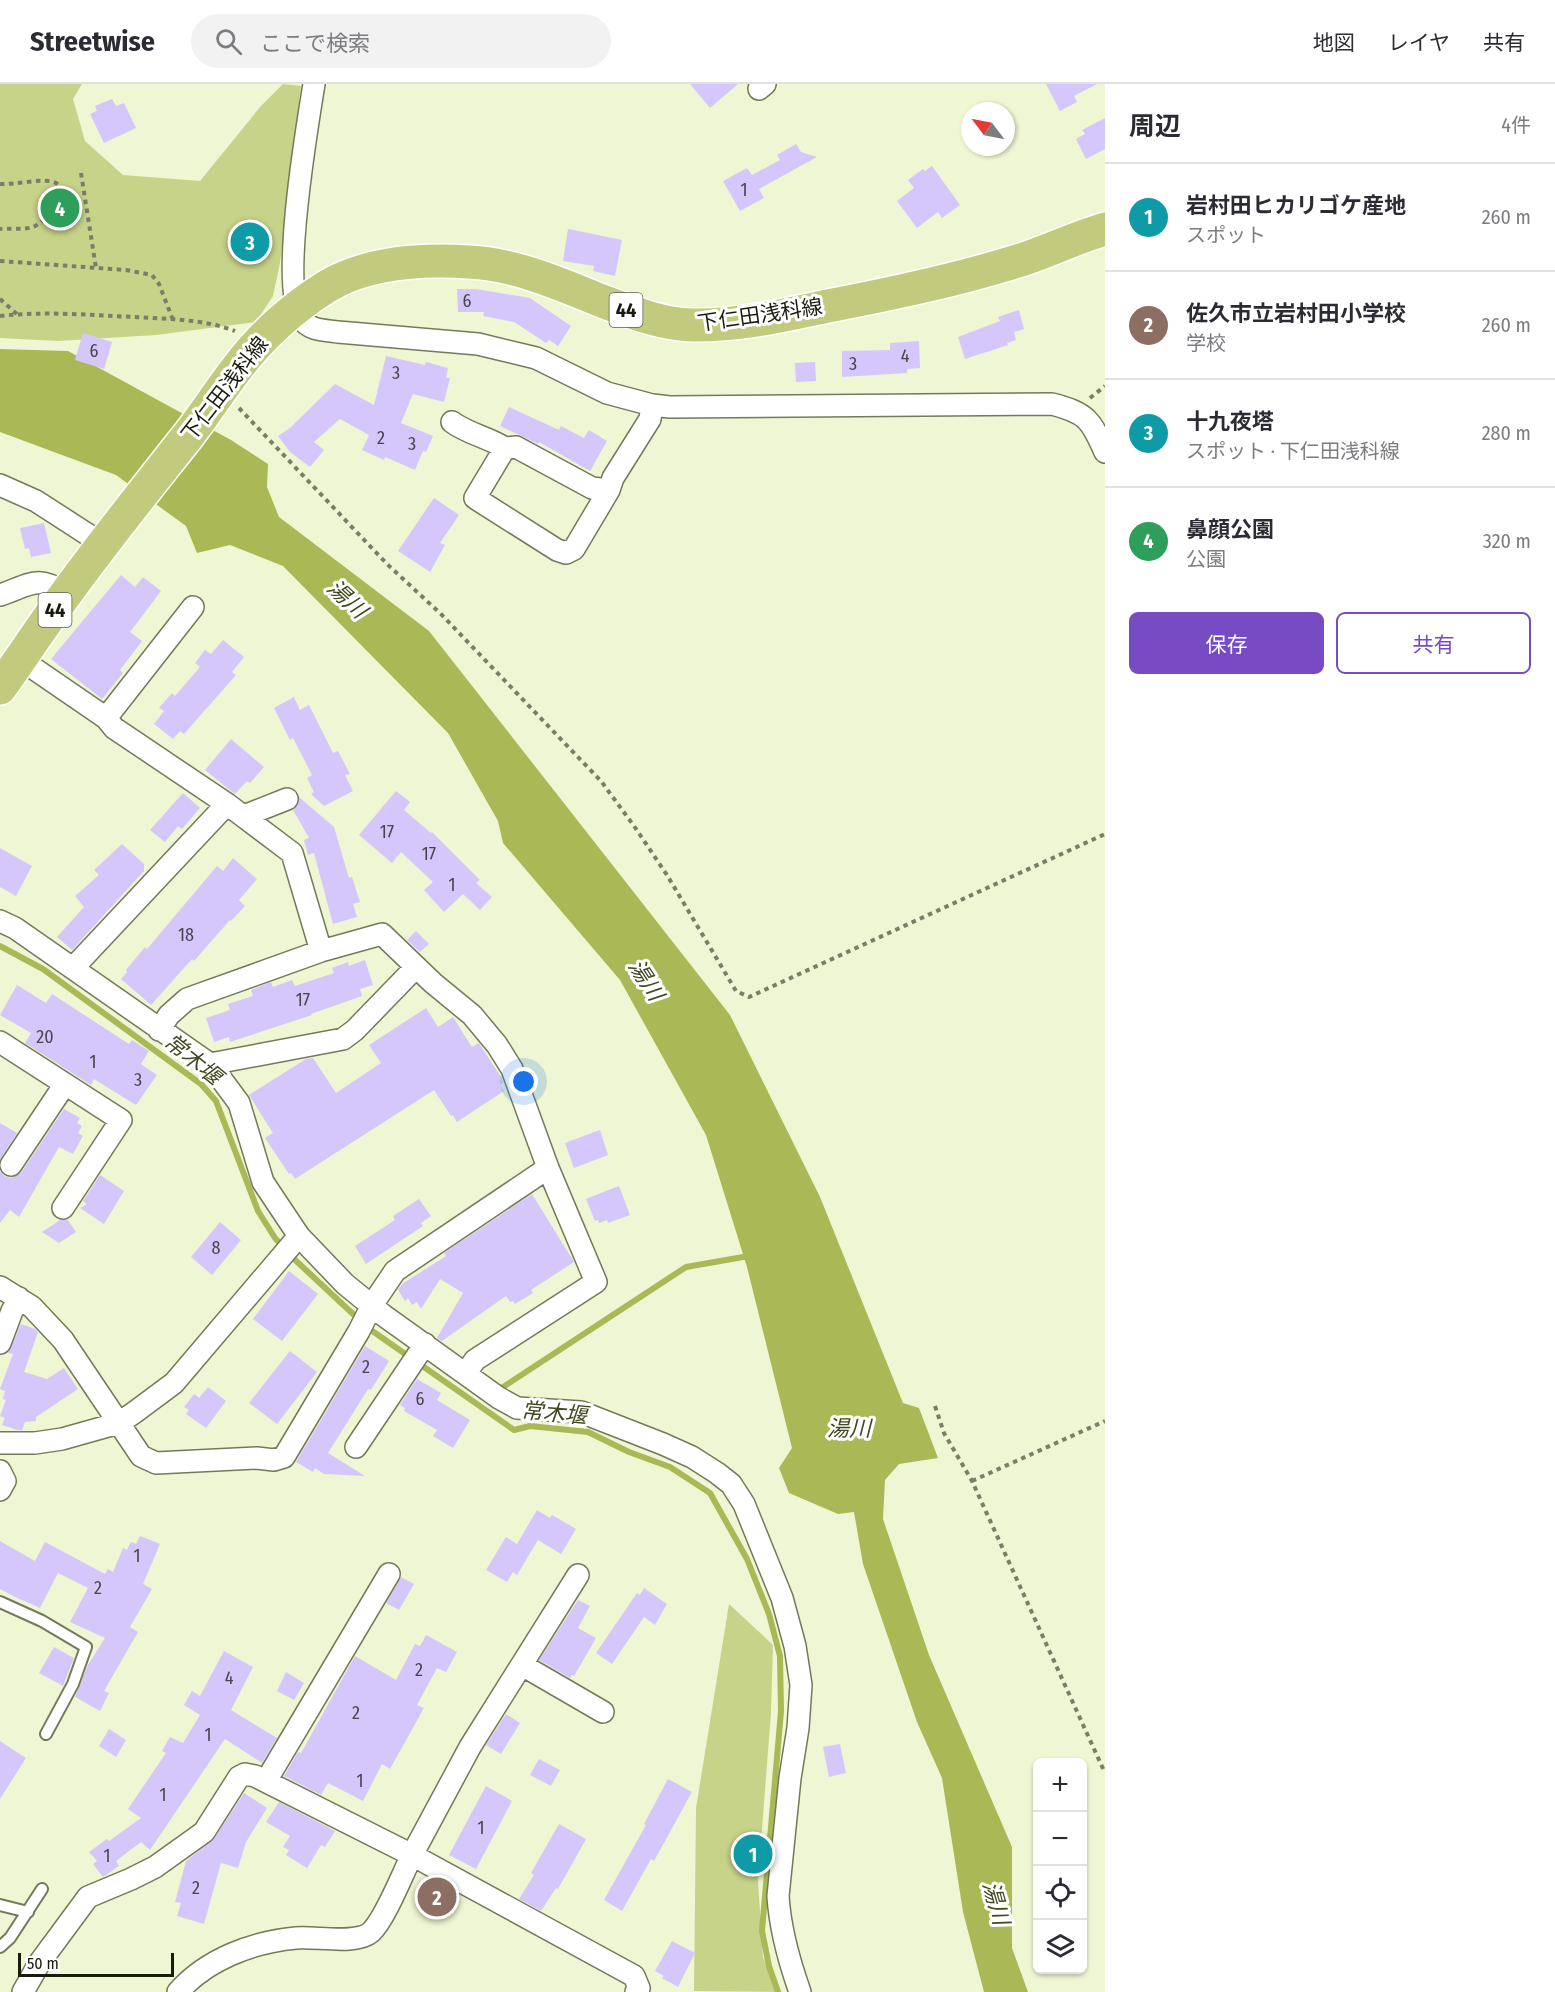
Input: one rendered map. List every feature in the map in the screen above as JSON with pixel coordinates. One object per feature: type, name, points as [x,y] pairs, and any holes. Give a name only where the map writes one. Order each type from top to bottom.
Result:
[{"type":"main road","name":"下仁田浅科線","points":[[0,688],[66,594],[254,347],[296,309],[325,288],[355,274],[407,263],[473,262],[514,270],[624,310],[665,322],[687,325],[720,324],[811,310],[944,282],[1023,259],[1105,229]]},
{"type":"street","points":[[314,84],[303,152],[292,264],[292,291],[296,309],[307,325],[318,330],[478,344],[519,353],[555,366],[607,393],[652,405],[682,407],[1052,404],[1067,408],[1088,419],[1105,452]]},
{"type":"street","points":[[505,448],[475,498],[557,550],[566,553],[574,549],[609,490],[613,478],[650,419],[652,405]]},
{"type":"street","points":[[452,422],[463,430],[492,440],[505,448],[516,447],[592,488],[609,490]]},
{"type":"street","points":[[0,485],[36,501],[108,540]]},
{"type":"street","points":[[0,595],[44,582],[66,594]]},
{"type":"street","points":[[106,718],[193,607]]},
{"type":"street","points":[[20,659],[106,718],[114,728],[235,810],[292,853],[321,951]]},
{"type":"street","points":[[73,968],[235,810],[287,799]]},
{"type":"street","points":[[0,921],[15,928],[210,1064],[239,1103],[263,1182],[295,1240],[345,1284],[366,1317],[419,1355],[466,1373],[517,1408],[581,1412],[692,1457],[730,1484],[744,1504],[782,1598],[795,1646],[801,1685],[778,1896],[787,1953],[800,1992]]},
{"type":"street","points":[[159,1030],[169,1015],[187,999],[321,951],[382,934],[472,1015],[497,1045],[512,1069],[548,1168],[596,1282],[475,1360],[466,1373]]},
{"type":"street","points":[[210,1064],[343,1039],[355,1030],[416,967]]},
{"type":"street","points":[[0,1042],[121,1120],[63,1208]]},
{"type":"street","points":[[11,1165],[65,1084]]},
{"type":"street","points":[[0,1287],[32,1307],[63,1340],[141,1456],[149,1461],[257,1458],[274,1460],[285,1456],[395,1271],[548,1168]]},
{"type":"street","points":[[0,1443],[35,1443],[62,1439],[119,1423],[174,1383],[295,1240]]},
{"type":"street","points":[[0,1343],[19,1298]]},
{"type":"street","points":[[356,1447],[419,1355]]},
{"type":"street","points":[[0,1471],[5,1481],[0,1490]]},
{"type":"street","points":[[266,1781],[389,1574]]},
{"type":"street","points":[[178,1992],[189,1980],[213,1963],[236,1952],[298,1937],[361,1938],[371,1932],[379,1922],[470,1747],[578,1575]]},
{"type":"street","points":[[522,1665],[603,1712]]},
{"type":"street","points":[[23,1992],[40,1962],[88,1897],[131,1880],[155,1867],[204,1832],[238,1777],[245,1774],[266,1781],[412,1855],[634,1976],[639,1988],[636,1992]]},
{"type":"lane","points":[[0,1602],[42,1621],[86,1647],[73,1684],[46,1734]]},
{"type":"lane","points":[[0,1947],[10,1938],[42,1889]]},
{"type":"lane","points":[[0,1905],[28,1912]]},
{"type":"path","points":[[81,173],[96,268]]},
{"type":"path","points":[[0,184],[13,185],[47,181],[59,186],[60,194],[51,213],[41,223],[32,228],[0,229]]},
{"type":"path","points":[[0,261],[126,270],[152,275],[159,284],[173,320]]},
{"type":"path","points":[[0,299],[18,314]]},
{"type":"path","points":[[0,316],[18,314],[173,320],[226,328],[237,332],[254,347]]},
{"type":"path","points":[[221,391],[250,417],[387,564],[442,615],[601,781],[667,875],[736,991],[749,997],[1105,834]]},
{"type":"path","points":[[935,1406],[944,1433],[972,1481],[1105,1773]]},
{"type":"path","points":[[972,1481],[1105,1420]]},
{"type":"shaded area","points":[[0,84],[82,84],[73,99],[85,141],[123,175],[200,181],[261,106],[283,84],[301,86],[280,263],[273,296],[256,322],[156,335],[58,341],[0,338]]},
{"type":"shaded area","points":[[729,1604],[773,1645],[771,1713],[758,1881],[763,1957],[776,1992],[694,1991],[696,1808]]},
{"type":"water","name":"湯川","points":[[0,349],[68,351],[231,440],[268,464],[267,487],[279,517],[429,631],[730,1015],[820,1197],[903,1403],[919,1408],[938,1458],[899,1464],[885,1480],[883,1519],[929,1655],[1012,1847],[1012,1948],[1028,1992],[984,1992],[963,1912],[942,1778],[917,1722],[863,1564],[854,1512],[838,1514],[789,1493],[779,1468],[792,1448],[747,1267],[706,1135],[620,980],[503,843],[498,821],[448,733],[283,566],[230,545],[197,553],[186,526],[116,475],[0,432]]},
{"type":"building","points":[[690,84],[738,84],[710,108]]},
{"type":"building","points":[[1046,84],[1097,84],[1074,96],[1077,102],[1060,111]]},
{"type":"building","points":[[112,99],[116,106],[124,103],[136,128],[104,143],[90,114],[97,111],[95,106]]},
{"type":"building","points":[[1105,118],[1105,149],[1086,159],[1076,139],[1085,134],[1082,130]]},
{"type":"building","points":[[796,144],[801,152],[817,157],[759,189],[764,198],[740,211],[723,181],[747,168],[752,175],[780,160],[777,155]]},
{"type":"building","points":[[932,166],[960,205],[942,218],[938,212],[917,228],[897,201],[914,188],[908,180],[923,169],[925,171]]},
{"type":"building","points":[[568,229],[622,240],[615,276],[593,271],[594,266],[563,261]]},
{"type":"building","points":[[457,289],[476,289],[530,298],[571,326],[558,346],[549,340],[546,343],[514,322],[483,316],[484,312],[458,312]]},
{"type":"building","points":[[1019,310],[1024,329],[1014,332],[1016,340],[1007,343],[1008,345],[965,359],[958,337],[1000,321],[998,317]]},
{"type":"building","points":[[83,333],[112,342],[104,369],[75,360]]},
{"type":"building","points":[[919,341],[920,368],[907,369],[907,373],[842,377],[842,351],[890,350],[890,343]]},
{"type":"building","points":[[386,356],[448,368],[446,378],[450,378],[444,402],[413,394],[401,423],[433,436],[426,452],[423,451],[415,470],[362,450],[369,435],[340,419],[314,442],[324,450],[310,467],[290,452],[278,436],[290,428],[335,384],[374,405]]},
{"type":"building","points":[[815,362],[816,381],[796,382],[795,363]]},
{"type":"building","points":[[509,407],[559,430],[561,426],[584,438],[589,430],[607,441],[590,471],[539,442],[538,444],[500,426]]},
{"type":"building","points":[[434,498],[459,515],[440,543],[445,545],[430,572],[398,551]]},
{"type":"building","points":[[44,523],[51,553],[31,557],[29,548],[25,549],[20,528]]},
{"type":"building","points":[[121,575],[135,587],[143,577],[161,591],[130,632],[142,641],[120,670],[123,673],[102,699],[51,659]]},
{"type":"building","points":[[223,640],[244,657],[232,672],[236,675],[184,734],[180,731],[173,739],[154,724],[164,711],[159,708],[172,693],[175,696],[200,667],[195,663],[205,650],[211,654]]},
{"type":"building","points":[[294,697],[300,710],[309,705],[333,753],[338,751],[350,774],[345,775],[353,791],[324,806],[311,794],[314,792],[307,778],[312,775],[293,738],[290,740],[274,708]]},
{"type":"building","points":[[231,739],[264,767],[250,783],[247,781],[235,794],[205,770]]},
{"type":"building","points":[[396,791],[410,802],[404,810],[432,832],[480,880],[476,883],[492,897],[480,910],[463,894],[444,912],[424,890],[433,882],[401,852],[392,863],[359,835]]},
{"type":"building","points":[[183,793],[200,808],[182,829],[178,826],[165,842],[150,830]]},
{"type":"building","points":[[299,797],[334,827],[349,878],[352,877],[360,902],[353,904],[357,917],[333,924],[314,853],[308,855],[304,840],[309,838],[293,810],[297,806]]},
{"type":"building","points":[[122,844],[144,864],[144,871],[72,950],[57,937],[84,907],[75,896],[99,875],[94,870]]},
{"type":"building","points":[[0,848],[32,866],[16,896],[0,887]]},
{"type":"building","points":[[233,858],[257,879],[239,900],[245,906],[194,961],[192,959],[151,1005],[121,979],[127,972],[126,970],[145,947],[147,949],[217,866],[223,871]]},
{"type":"building","points":[[416,931],[429,944],[420,952],[407,940]]},
{"type":"building","points":[[365,960],[373,985],[360,989],[362,996],[230,1042],[229,1037],[214,1042],[206,1018],[230,1010],[228,1004],[253,996],[251,990],[271,982],[273,987],[292,980],[295,986],[334,973],[332,968],[348,962],[349,966]]},
{"type":"building","points":[[17,985],[46,1003],[52,994],[129,1044],[132,1040],[149,1051],[141,1064],[157,1075],[136,1105],[94,1079],[91,1085],[25,1043],[31,1033],[0,1015]]},
{"type":"building","points":[[426,1008],[438,1027],[453,1017],[472,1047],[479,1043],[501,1077],[503,1083],[500,1085],[504,1091],[457,1122],[434,1090],[295,1179],[291,1173],[289,1174],[265,1138],[273,1133],[249,1095],[306,1059],[313,1058],[336,1093],[381,1063],[369,1045]]},
{"type":"building","points":[[64,1109],[80,1118],[77,1123],[82,1126],[78,1133],[83,1136],[73,1154],[59,1147],[19,1217],[10,1210],[0,1223],[0,1171],[4,1176],[11,1178],[21,1173]]},
{"type":"building","points":[[0,1123],[17,1133],[0,1159]]},
{"type":"building","points":[[600,1130],[608,1155],[574,1168],[565,1143]]},
{"type":"building","points":[[100,1175],[124,1191],[104,1224],[80,1208],[87,1204],[83,1201]]},
{"type":"building","points":[[619,1186],[630,1215],[608,1223],[607,1220],[599,1223],[598,1220],[595,1221],[586,1199]]},
{"type":"building","points":[[532,1194],[574,1262],[531,1290],[533,1293],[515,1304],[513,1301],[510,1302],[506,1296],[442,1341],[437,1338],[463,1293],[440,1279],[421,1309],[417,1302],[412,1305],[408,1298],[405,1301],[398,1290],[402,1284],[446,1256],[444,1253]]},
{"type":"building","points":[[419,1199],[431,1216],[421,1223],[423,1226],[366,1264],[355,1246],[395,1220],[393,1216]]},
{"type":"building","points":[[60,1220],[68,1220],[76,1232],[59,1243],[42,1232]]},
{"type":"building","points":[[220,1222],[241,1240],[212,1275],[191,1257]]},
{"type":"building","points":[[289,1271],[318,1294],[282,1341],[253,1319]]},
{"type":"building","points":[[21,1324],[38,1332],[24,1372],[47,1379],[64,1368],[78,1389],[36,1417],[36,1421],[25,1422],[22,1430],[17,1430],[2,1425],[5,1418],[0,1416],[6,1400],[3,1399],[5,1391],[0,1389],[13,1354],[8,1353]]},
{"type":"building","points":[[365,1346],[389,1361],[371,1390],[368,1389],[328,1453],[365,1476],[324,1474],[315,1468],[313,1472],[296,1462]]},
{"type":"building","points":[[290,1351],[317,1372],[277,1424],[249,1403]]},
{"type":"building","points":[[417,1379],[441,1393],[437,1400],[470,1420],[453,1448],[433,1436],[437,1430],[404,1411],[405,1408],[400,1405]]},
{"type":"building","points":[[208,1387],[226,1401],[206,1428],[186,1414],[189,1410],[184,1407],[194,1394],[199,1398]]},
{"type":"building","points":[[537,1510],[550,1518],[552,1515],[576,1529],[561,1554],[538,1540],[517,1575],[513,1572],[507,1582],[486,1570],[506,1537],[517,1544]]},
{"type":"building","points":[[140,1536],[160,1544],[143,1584],[152,1589],[130,1627],[138,1632],[104,1691],[109,1693],[100,1711],[75,1697],[88,1665],[105,1638],[70,1622],[88,1588],[58,1573],[40,1608],[0,1589],[0,1541],[35,1561],[45,1542],[105,1574],[108,1569],[113,1572],[123,1548],[127,1550],[131,1542],[136,1544]]},
{"type":"building","points":[[401,1577],[414,1584],[399,1610],[386,1603]]},
{"type":"building","points":[[644,1588],[667,1604],[655,1625],[644,1617],[612,1664],[596,1653],[637,1593],[640,1595]]},
{"type":"building","points":[[578,1600],[590,1606],[578,1628],[596,1638],[574,1676],[570,1678],[539,1660]]},
{"type":"building","points":[[426,1635],[457,1652],[446,1672],[437,1668],[417,1705],[424,1708],[390,1769],[382,1764],[363,1801],[328,1783],[321,1795],[284,1776],[298,1752],[301,1753],[355,1656],[396,1680],[415,1644],[420,1646]]},
{"type":"building","points":[[54,1647],[74,1658],[63,1686],[39,1673]]},
{"type":"building","points":[[224,1651],[253,1667],[231,1710],[277,1738],[262,1763],[225,1739],[150,1850],[141,1842],[116,1861],[119,1866],[103,1877],[93,1864],[97,1861],[89,1852],[141,1818],[128,1809],[166,1753],[162,1751],[170,1737],[183,1743],[200,1715],[184,1705],[192,1691],[200,1696]]},
{"type":"building","points":[[286,1672],[304,1683],[294,1700],[277,1691]]},
{"type":"building","points":[[506,1714],[520,1723],[501,1754],[486,1745]]},
{"type":"building","points":[[109,1729],[126,1740],[116,1757],[99,1746]]},
{"type":"building","points":[[0,1741],[26,1758],[0,1799]]},
{"type":"building","points":[[840,1744],[846,1773],[829,1777],[823,1747]]},
{"type":"building","points":[[539,1759],[560,1770],[551,1786],[530,1775]]},
{"type":"building","points":[[668,1779],[692,1792],[654,1861],[651,1859],[622,1911],[604,1900],[646,1825],[644,1824]]},
{"type":"building","points":[[486,1786],[512,1801],[476,1869],[449,1855]]},
{"type":"building","points":[[244,1793],[267,1808],[246,1842],[238,1868],[221,1863],[204,1924],[177,1916],[181,1903],[175,1902],[186,1861],[214,1839]]},
{"type":"building","points":[[279,1802],[335,1831],[325,1847],[321,1845],[307,1868],[286,1855],[289,1850],[283,1847],[290,1836],[266,1822]]},
{"type":"building","points":[[559,1824],[586,1839],[558,1889],[556,1888],[541,1911],[519,1899],[534,1875],[531,1873]]},
{"type":"building","points":[[672,1941],[695,1953],[678,1987],[655,1971]]},
{"type":"waterway","name":"常木堰","points":[[0,946],[43,969],[201,1084],[216,1101],[258,1211],[275,1238],[293,1258],[368,1328],[514,1430],[530,1426],[588,1432],[629,1452],[670,1467],[710,1493],[747,1559],[769,1614],[780,1656],[781,1711],[762,1931],[769,1966],[778,1992]]},
{"type":"waterway","points":[[497,1391],[686,1267],[749,1256]]},
{"type":"place","name":"鼻顔公園","points":[[60,208]]},
{"type":"place","name":"十九夜塔","points":[[250,242]]},
{"type":"place","name":"岩村田ヒカリゴケ産地","points":[[753,1854]]},
{"type":"place","name":"佐久市立岩村田小学校","points":[[437,1897]]}]
